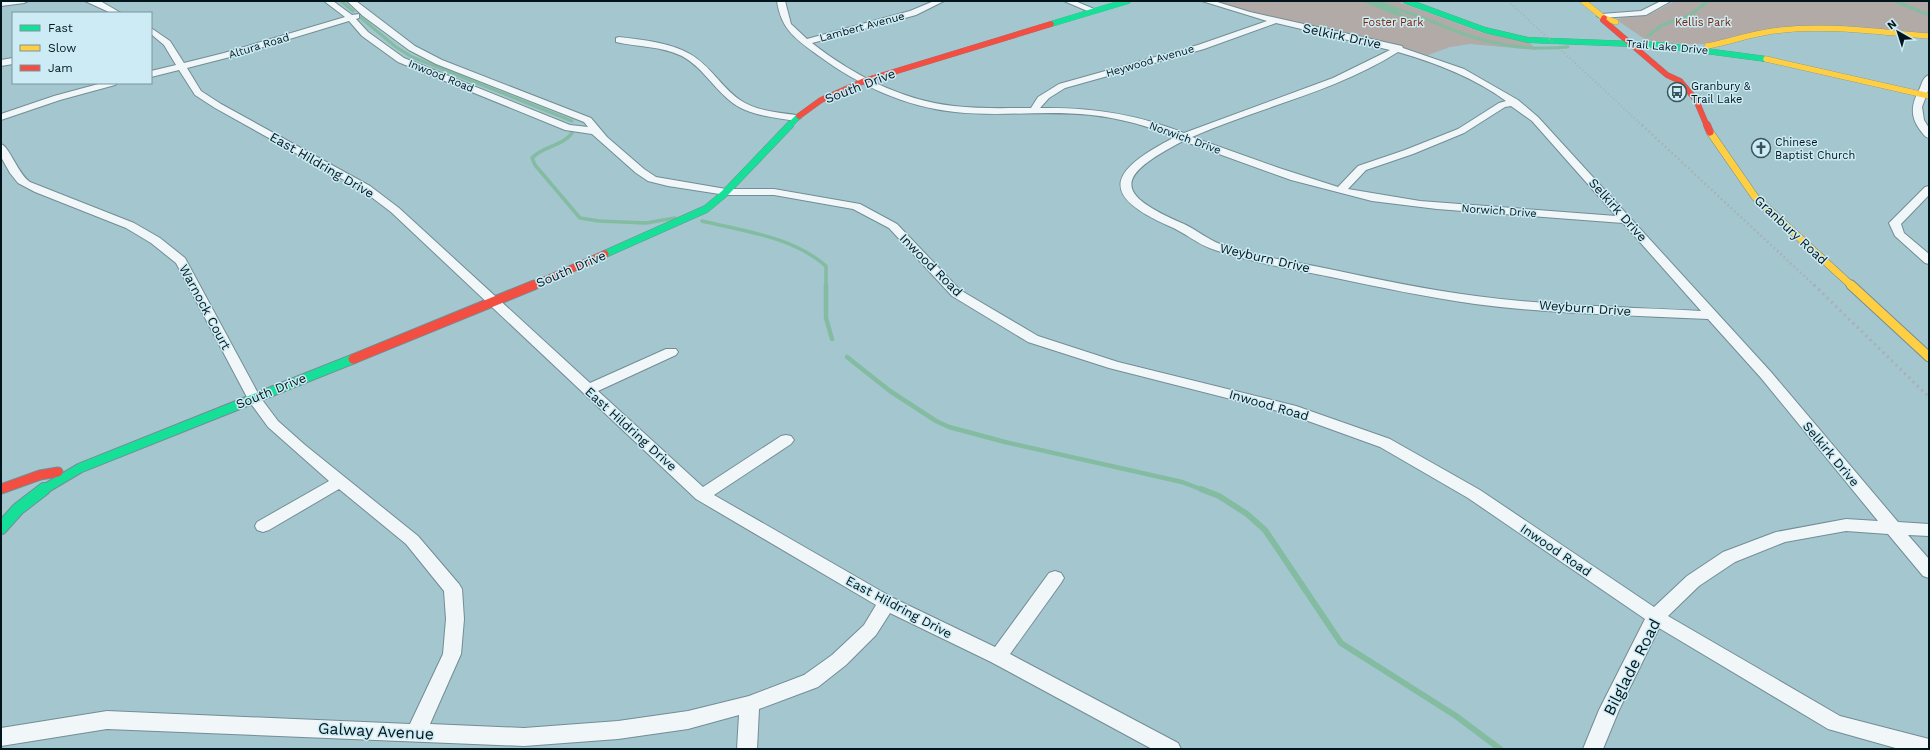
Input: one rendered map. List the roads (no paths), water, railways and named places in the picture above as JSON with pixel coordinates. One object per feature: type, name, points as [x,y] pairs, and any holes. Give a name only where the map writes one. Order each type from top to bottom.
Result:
[{"type":"street","points":[[1,4],[24,1]]},
{"type":"street","points":[[89,1],[115,12]]},
{"type":"street","points":[[99,4],[110,1]]},
{"type":"street","name":"Inwood Road","points":[[328,1],[350,17],[365,34],[401,60],[568,128],[592,126]]},
{"type":"street","name":"Inwood Road","points":[[351,1],[412,48],[439,62],[592,126],[640,171],[652,179],[726,192],[774,192],[856,206],[893,226],[956,293],[1033,339],[1114,364],[1291,409],[1385,443],[1474,494],[1655,617],[1835,723],[1929,748]]},
{"type":"street","name":"Norwich Drive","points":[[781,1],[782,16],[791,31],[846,72],[864,81],[903,96],[947,107],[972,111],[1088,111],[1138,120],[1258,164],[1341,190],[1391,201],[1429,206],[1626,220]]},
{"type":"street","name":"Lambert Avenue","points":[[806,42],[913,13],[940,1]]},
{"type":"street","points":[[1068,1],[1095,11]]},
{"type":"street","name":"South Drive","points":[[1,528],[12,513],[41,489],[80,468],[495,302],[678,223],[706,209],[726,192],[796,118],[806,109],[822,100],[864,81],[1128,1]]},
{"type":"street","name":"Selkirk Drive","points":[[1206,1],[1273,21],[1399,48],[1443,63],[1468,74],[1515,102],[1535,119],[1766,376],[1929,571]]},
{"type":"street","name":"Trail Lake Drive","points":[[1406,1],[1478,27],[1513,36],[1544,41],[1631,43],[1717,51],[1769,60],[1925,95]]},
{"type":"street","points":[[1582,1],[1603,17],[1614,20],[1646,44]]},
{"type":"street","points":[[1603,17],[1648,12],[1666,1]]},
{"type":"street","points":[[1,12],[11,8],[14,2]]},
{"type":"street","name":"Altura Road","points":[[152,74],[227,55],[350,17],[366,14]]},
{"type":"street","name":"Granbury Road","points":[[1603,17],[1603,20],[1667,75],[1680,81],[1696,100],[1713,138],[1755,197],[1929,357]]},
{"type":"street","name":"Heywood Avenue","points":[[1034,110],[1038,102],[1062,86],[1189,50],[1273,21]]},
{"type":"street","points":[[1682,47],[1724,43],[1760,33],[1797,29],[1839,30],[1928,36]]},
{"type":"street","name":"East Hildring Drive","points":[[152,31],[167,43],[176,55],[180,67],[198,93],[218,106],[366,188],[395,210],[702,495],[888,603],[998,657],[1171,749]]},
{"type":"street","points":[[619,40],[664,46],[676,50],[703,67],[736,101],[752,109],[796,118]]},
{"type":"street","points":[[1717,51],[1724,43]]},
{"type":"street","name":"Granbury Road","points":[[1646,44],[1683,76],[1680,81]]},
{"type":"street","name":"Weyburn Drive","points":[[1399,48],[1368,67],[1297,96],[1215,124],[1184,137],[1153,153],[1132,169],[1125,180],[1125,189],[1131,199],[1143,209],[1191,231],[1212,245],[1253,257],[1401,288],[1477,300],[1570,308],[1712,315]]},
{"type":"street","points":[[1,63],[12,61]]},
{"type":"street","points":[[1929,78],[1925,95],[1916,104],[1915,111],[1920,124],[1929,135]]},
{"type":"street","points":[[1,116],[57,98],[108,84]]},
{"type":"street","points":[[1341,190],[1362,168],[1409,152],[1461,131],[1502,105],[1515,102]]},
{"type":"street","name":"Warnock Court","points":[[1,147],[10,168],[22,181],[49,194],[114,217],[163,243],[181,261],[254,398],[273,424],[300,449],[412,540],[453,588],[455,620],[452,654],[416,733]]},
{"type":"street","points":[[1929,189],[1895,223],[1899,234],[1929,260]]},
{"type":"street","points":[[588,390],[671,352]]},
{"type":"street","points":[[702,495],[786,440]]},
{"type":"street","points":[[1,489],[40,475],[80,468]]},
{"type":"street","points":[[263,526],[340,481]]},
{"type":"street","points":[[1,512],[12,513]]},
{"type":"street","name":"Bilglade Road","points":[[1593,749],[1609,710],[1655,617],[1693,581],[1729,557],[1782,536],[1846,525],[1929,530]]},
{"type":"street","points":[[998,657],[1055,578]]},
{"type":"street","name":"Galway Avenue","points":[[1,736],[107,720],[524,737],[618,730],[688,720],[750,704],[811,681],[839,660],[870,630],[888,603]]},
{"type":"street","points":[[747,749],[750,704]]},
{"type":"waterway","points":[[341,1],[353,11]]},
{"type":"waterway","points":[[1648,36],[1662,25],[1689,16],[1708,1]]},
{"type":"waterway","points":[[1895,1],[1929,15]]},
{"type":"waterway","points":[[1406,12],[1464,34],[1496,43],[1532,48],[1568,47]]},
{"type":"waterway","points":[[360,17],[396,47],[412,57],[572,121]]},
{"type":"waterway","points":[[572,133],[564,141],[542,151],[532,158],[535,165],[580,218],[599,221],[646,223],[675,218]]},
{"type":"waterway","points":[[702,221],[767,236],[799,248],[826,266],[826,318],[832,339]]},
{"type":"waterway","points":[[847,357],[890,391],[936,421],[949,427],[1005,442],[1182,482],[1203,490]]},
{"type":"waterway","points":[[1201,489],[1219,496],[1247,514],[1265,530],[1341,643],[1456,716],[1500,749]]},
{"type":"railway","points":[[1508,1],[1643,126]]},
{"type":"railway","points":[[1642,125],[1815,286]]},
{"type":"railway","points":[[1814,285],[1929,397]]},
{"type":"place","name":"Granbury & Trail Lake","points":[[1677,92]]},
{"type":"place","name":"Chinese Baptist Church","points":[[1761,148]]},
{"type":"park label","name":"Foster Park","points":[[1393,22]]},
{"type":"park label","name":"Kellis Park","points":[[1703,22]]}]
